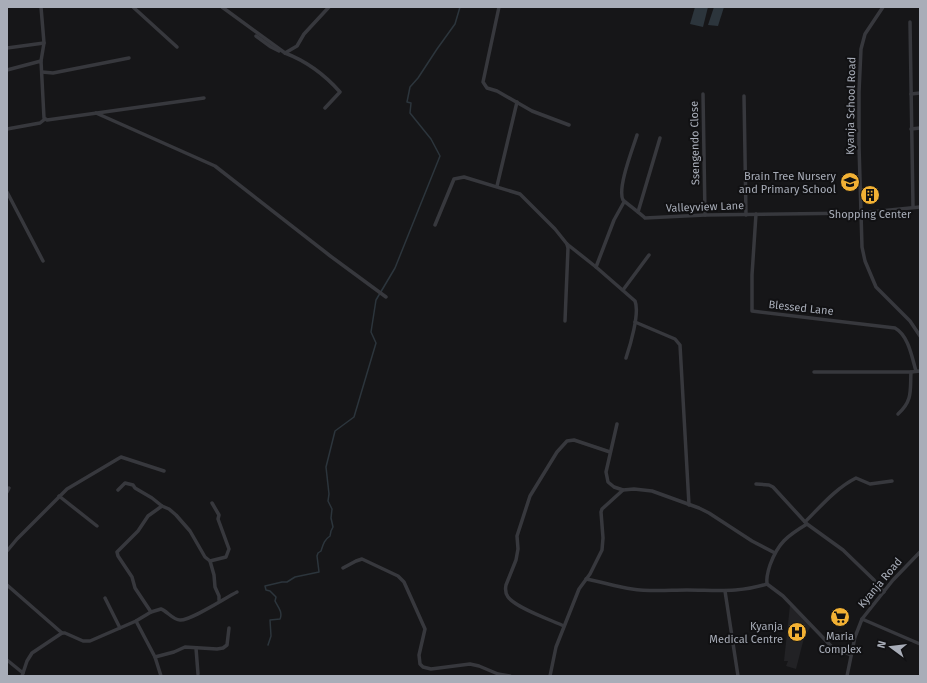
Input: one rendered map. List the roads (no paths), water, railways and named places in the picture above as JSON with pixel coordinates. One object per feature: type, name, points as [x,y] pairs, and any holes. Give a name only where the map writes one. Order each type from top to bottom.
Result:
[{"type":"street","points":[[41,7],[44,43],[41,61],[45,119]]},
{"type":"street","points":[[133,7],[177,47]]},
{"type":"street","points":[[222,7],[285,53]]},
{"type":"street","points":[[285,53],[297,46],[304,34],[330,7]]},
{"type":"street","points":[[499,7],[483,82],[487,88],[497,91],[532,111],[569,125]]},
{"type":"street","name":"Kyanja School Road","points":[[883,7],[865,34],[861,49],[859,123],[862,247],[872,280],[882,294],[910,321],[920,336]]},
{"type":"street","points":[[910,22],[913,207]]},
{"type":"street","points":[[256,36],[271,47],[296,57],[311,66],[324,76],[340,92],[325,108]]},
{"type":"street","points":[[7,48],[44,43]]},
{"type":"street","points":[[42,72],[53,73],[129,58]]},
{"type":"street","points":[[7,70],[41,61]]},
{"type":"street","points":[[911,94],[920,93]]},
{"type":"street","name":"Ssengendo Close","points":[[703,94],[705,215]]},
{"type":"street","points":[[744,96],[746,214]]},
{"type":"street","points":[[7,129],[40,123],[45,119],[49,120],[204,98]]},
{"type":"street","points":[[497,186],[517,102]]},
{"type":"street","points":[[96,113],[215,166],[329,255],[386,297]]},
{"type":"street","points":[[911,129],[920,128]]},
{"type":"street","points":[[596,267],[614,220],[624,202],[622,193],[626,169],[637,136]]},
{"type":"street","points":[[638,212],[660,138]]},
{"type":"street","points":[[434,225],[454,179],[464,177],[520,194],[555,229],[567,244],[623,290],[637,304],[631,343],[626,358]]},
{"type":"street","points":[[7,192],[43,261]]},
{"type":"street","name":"Valleyview Lane","points":[[624,202],[645,218],[746,214],[860,213],[920,207]]},
{"type":"street","name":"Blessed Lane","points":[[756,214],[752,275],[752,311],[895,328],[900,332],[906,341],[918,371]]},
{"type":"street","points":[[565,321],[567,244]]},
{"type":"street","points":[[623,290],[649,255]]},
{"type":"street","points":[[635,322],[675,339],[680,345],[689,505]]},
{"type":"street","points":[[814,372],[918,371]]},
{"type":"street","points":[[898,414],[905,408],[909,400],[911,372]]},
{"type":"street","points":[[617,424],[606,477],[611,486],[623,490],[646,490],[709,513],[752,541],[775,553]]},
{"type":"street","points":[[564,626],[523,608],[511,601],[507,595],[505,590],[506,585],[517,555],[517,536],[532,491],[555,455],[565,443],[569,440],[574,440],[610,452]]},
{"type":"street","points":[[7,551],[68,487],[105,468],[122,457],[164,472]]},
{"type":"street","points":[[767,584],[767,576],[775,553],[783,541],[806,523],[819,507],[841,488],[856,478],[870,484],[892,481]]},
{"type":"street","points":[[118,490],[125,483],[132,484],[176,515],[190,531],[205,557],[210,561],[220,600]]},
{"type":"street","points":[[756,484],[772,486],[806,523],[843,550],[884,592]]},
{"type":"street","points":[[550,676],[554,654],[579,589],[601,553],[603,545],[602,509],[623,490]]},
{"type":"street","points":[[59,496],[97,526]]},
{"type":"street","points":[[210,561],[226,556],[229,550],[218,519],[219,515],[212,503]]},
{"type":"street","points":[[151,612],[135,588],[132,577],[117,554],[118,551],[138,531],[148,516],[162,506]]},
{"type":"street","name":"Kyanja Road","points":[[847,676],[855,637],[862,619],[904,567],[920,552]]},
{"type":"street","points":[[343,568],[362,559],[398,576],[404,582],[425,629],[419,655],[420,664],[423,667],[431,670],[470,664],[498,674],[510,676]]},
{"type":"street","points":[[586,579],[628,589],[641,590],[725,591],[752,588],[767,584]]},
{"type":"street","points":[[767,584],[783,596],[832,647],[851,655]]},
{"type":"street","points":[[7,585],[62,633],[86,641],[93,640],[136,621],[151,612],[161,609],[176,619],[181,620],[236,592]]},
{"type":"street","points":[[725,591],[738,676]]},
{"type":"street","points":[[105,598],[120,628]]},
{"type":"street","points":[[862,619],[920,644]]},
{"type":"street","points":[[136,621],[155,657],[161,676]]},
{"type":"street","points":[[155,657],[174,652],[185,647],[214,649],[225,647],[229,628]]},
{"type":"street","points":[[7,660],[22,674],[27,660],[32,653],[62,633]]},
{"type":"street","points":[[196,648],[198,674]]},
{"type":"waterway","points":[[268,645],[271,636],[270,620],[280,619],[281,614],[275,601],[276,597],[270,591],[266,590],[265,586],[287,582],[295,577],[319,572],[317,556],[325,541],[330,536],[333,527],[331,518],[332,509],[328,501],[329,494],[326,467],[335,431],[354,417],[376,343],[371,332],[376,300],[395,268],[440,156],[431,139],[410,113],[411,103],[407,102],[410,87],[418,78],[455,24],[460,7]]},
{"type":"place","name":"Brain Tree Nursery and Primary School","points":[[850,182]]},
{"type":"place","name":"Shopping Center","points":[[870,195]]},
{"type":"place","name":"Maria Complex","points":[[840,617]]},
{"type":"place","name":"Kyanja Medical Centre","points":[[797,632]]}]
